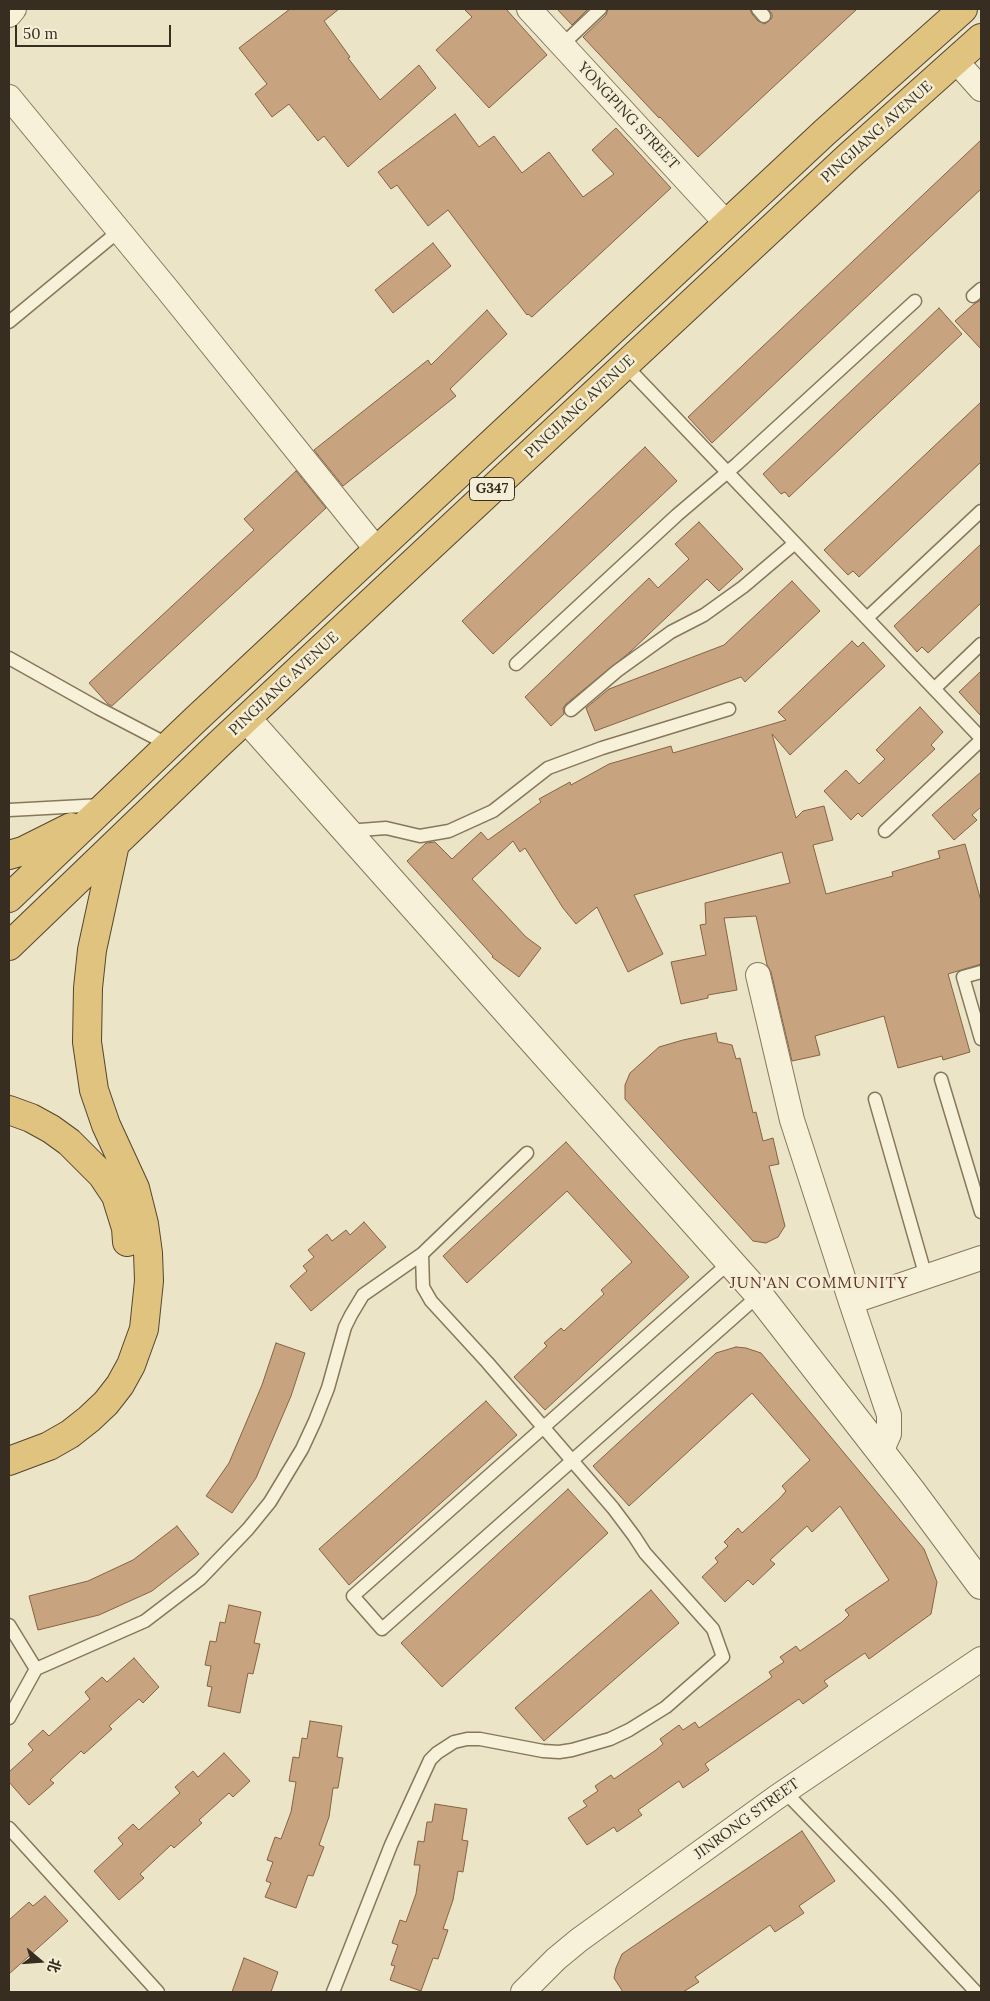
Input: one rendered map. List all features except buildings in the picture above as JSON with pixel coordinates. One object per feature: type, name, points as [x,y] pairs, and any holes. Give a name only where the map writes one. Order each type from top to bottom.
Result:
[{"type":"highway","name":"G347","points":[[9,898],[169,745],[825,132],[963,9]]},
{"type":"highway","name":"PINGJIANG AVENUE","points":[[9,946],[247,719],[848,157],[981,38]]},
{"type":"highway","points":[[9,855],[23,851],[103,808]]},
{"type":"highway","points":[[9,1461],[49,1446],[70,1434],[106,1403],[120,1385],[131,1365],[138,1347],[147,1310],[148,1262],[144,1224],[135,1188],[106,1125],[94,1090],[86,1042],[88,988],[92,950],[115,844]]},
{"type":"highway","points":[[9,1110],[31,1118],[50,1129],[74,1147],[102,1175],[116,1196],[126,1228],[130,1281],[126,1325],[114,1357],[104,1374],[87,1396],[60,1418],[40,1430],[9,1441]]},
{"type":"street","points":[[9,15],[14,9]]},
{"type":"street","name":"YONGPING STREET","points":[[528,9],[727,224]]},
{"type":"street","points":[[956,61],[981,89]]},
{"type":"street","points":[[9,97],[377,550]]},
{"type":"street","points":[[247,719],[759,1295],[882,1452],[981,1585]]},
{"type":"street","points":[[758,975],[792,1120],[889,1415],[888,1434],[882,1452]]},
{"type":"street","points":[[851,1302],[981,1258]]},
{"type":"street","name":"JINRONG STREET","points":[[523,1992],[556,1959],[579,1940],[784,1792],[981,1658]]},
{"type":"lane","points":[[562,45],[600,9]]},
{"type":"lane","points":[[9,322],[119,231]]},
{"type":"lane","points":[[516,664],[677,515],[915,301]]},
{"type":"lane","points":[[625,366],[981,739],[885,831]]},
{"type":"lane","points":[[867,618],[981,510]]},
{"type":"lane","points":[[570,710],[617,670],[671,632],[704,615],[743,587],[795,543]]},
{"type":"lane","points":[[934,688],[981,644]]},
{"type":"lane","points":[[9,658],[169,745]]},
{"type":"lane","points":[[347,831],[386,828],[420,836],[448,831],[493,811],[548,768],[602,748],[729,709]]},
{"type":"lane","points":[[9,810],[103,808]]},
{"type":"lane","points":[[981,972],[963,977],[981,1040]]},
{"type":"lane","points":[[941,1079],[981,1212]]},
{"type":"lane","points":[[875,1099],[926,1277]]},
{"type":"lane","points":[[9,1718],[36,1669],[145,1621],[173,1601],[225,1555],[270,1502],[302,1449],[328,1388],[345,1328],[363,1295],[422,1254],[526,1152]]},
{"type":"lane","points":[[333,1992],[391,1845],[430,1760],[437,1753],[454,1742],[467,1739],[480,1739],[543,1751],[559,1752],[572,1750],[610,1738],[648,1719],[666,1707],[723,1657],[713,1629],[645,1553],[628,1528],[543,1427],[431,1301],[426,1294],[422,1278],[422,1254]]},
{"type":"lane","points":[[730,1262],[353,1596],[382,1629],[759,1295]]},
{"type":"lane","points":[[9,1624],[36,1669]]},
{"type":"lane","points":[[784,1792],[889,1899],[976,1992]]},
{"type":"lane","points":[[9,1828],[158,1992]]},
{"type":"district","name":"JUN'AN COMMUNITY","points":[[819,1283]]}]
